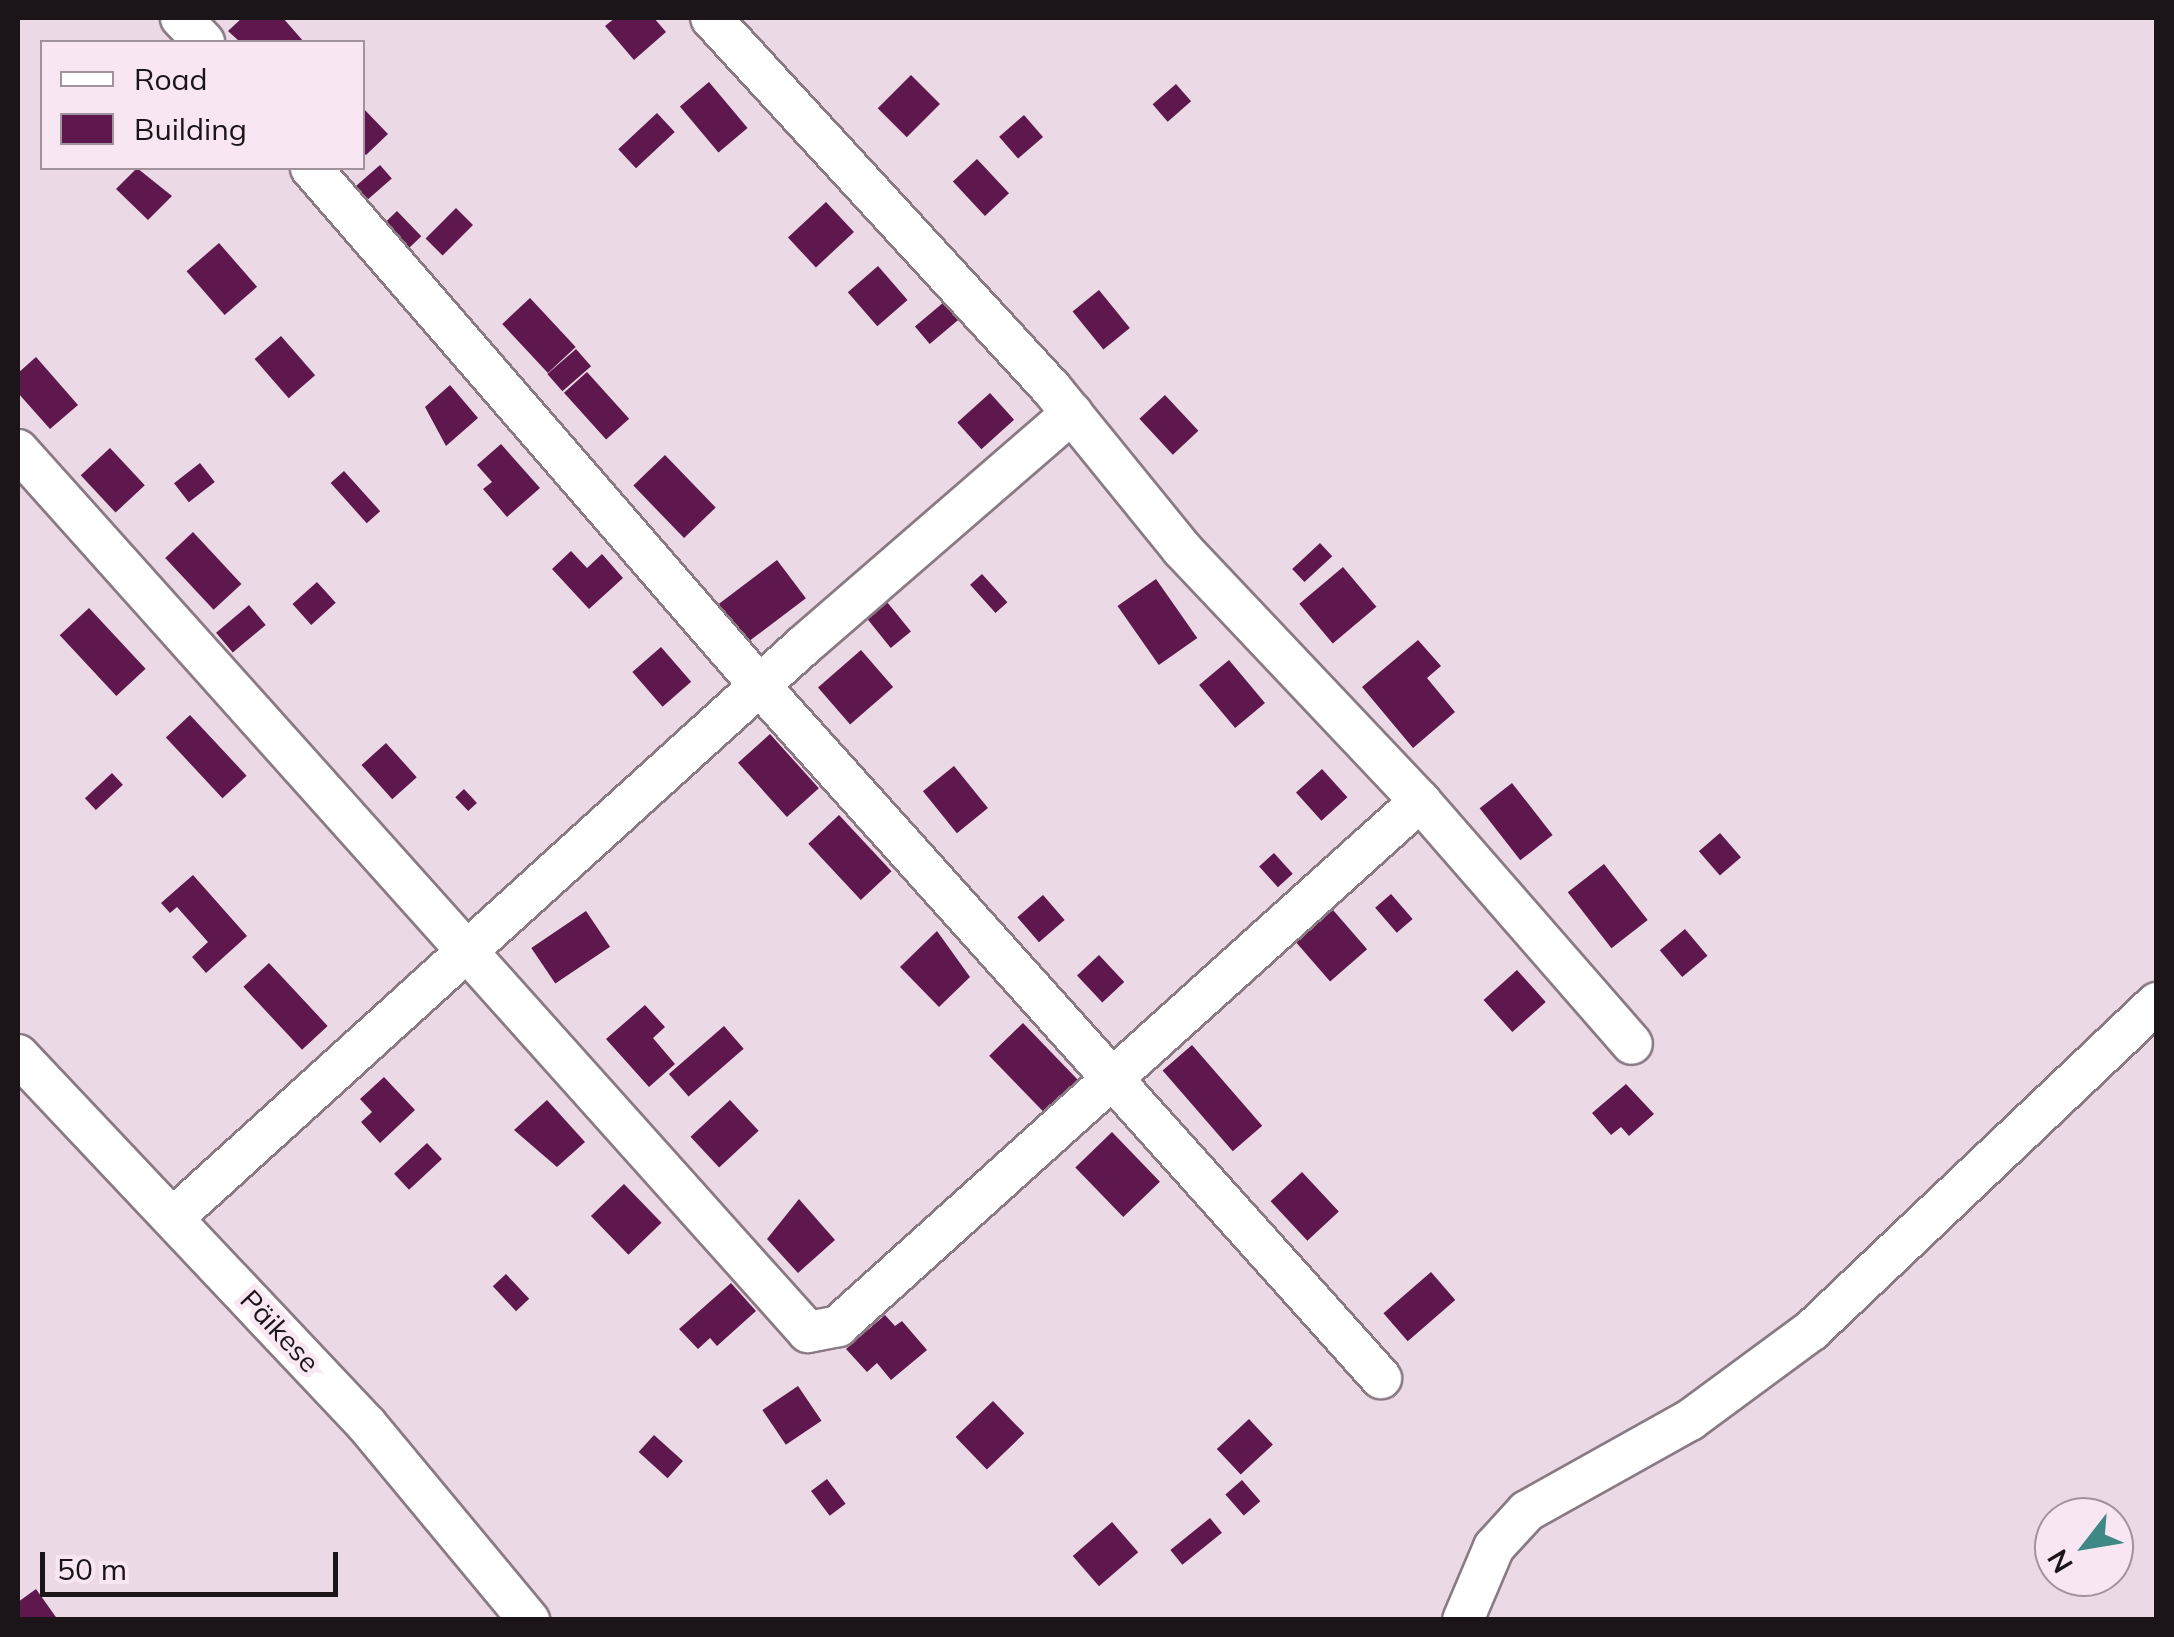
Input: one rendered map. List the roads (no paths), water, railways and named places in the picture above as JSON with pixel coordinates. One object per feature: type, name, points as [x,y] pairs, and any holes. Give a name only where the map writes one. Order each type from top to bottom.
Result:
[{"type":"street","points":[[181,18],[202,40]]},
{"type":"street","points":[[711,18],[1072,413],[1182,549],[1420,801],[1632,1044]]},
{"type":"street","points":[[312,170],[760,686],[1113,1073],[1381,1378]]},
{"type":"street","points":[[174,1218],[760,686],[1072,413]]},
{"type":"street","points":[[18,450],[808,1332],[838,1326],[1113,1073],[1420,801]]},
{"type":"street","points":[[1463,1620],[1494,1548],[1527,1511],[1690,1420],[1812,1330],[2156,1003]]},
{"type":"street","name":"Päikese","points":[[18,1055],[367,1425],[530,1620]]}]
